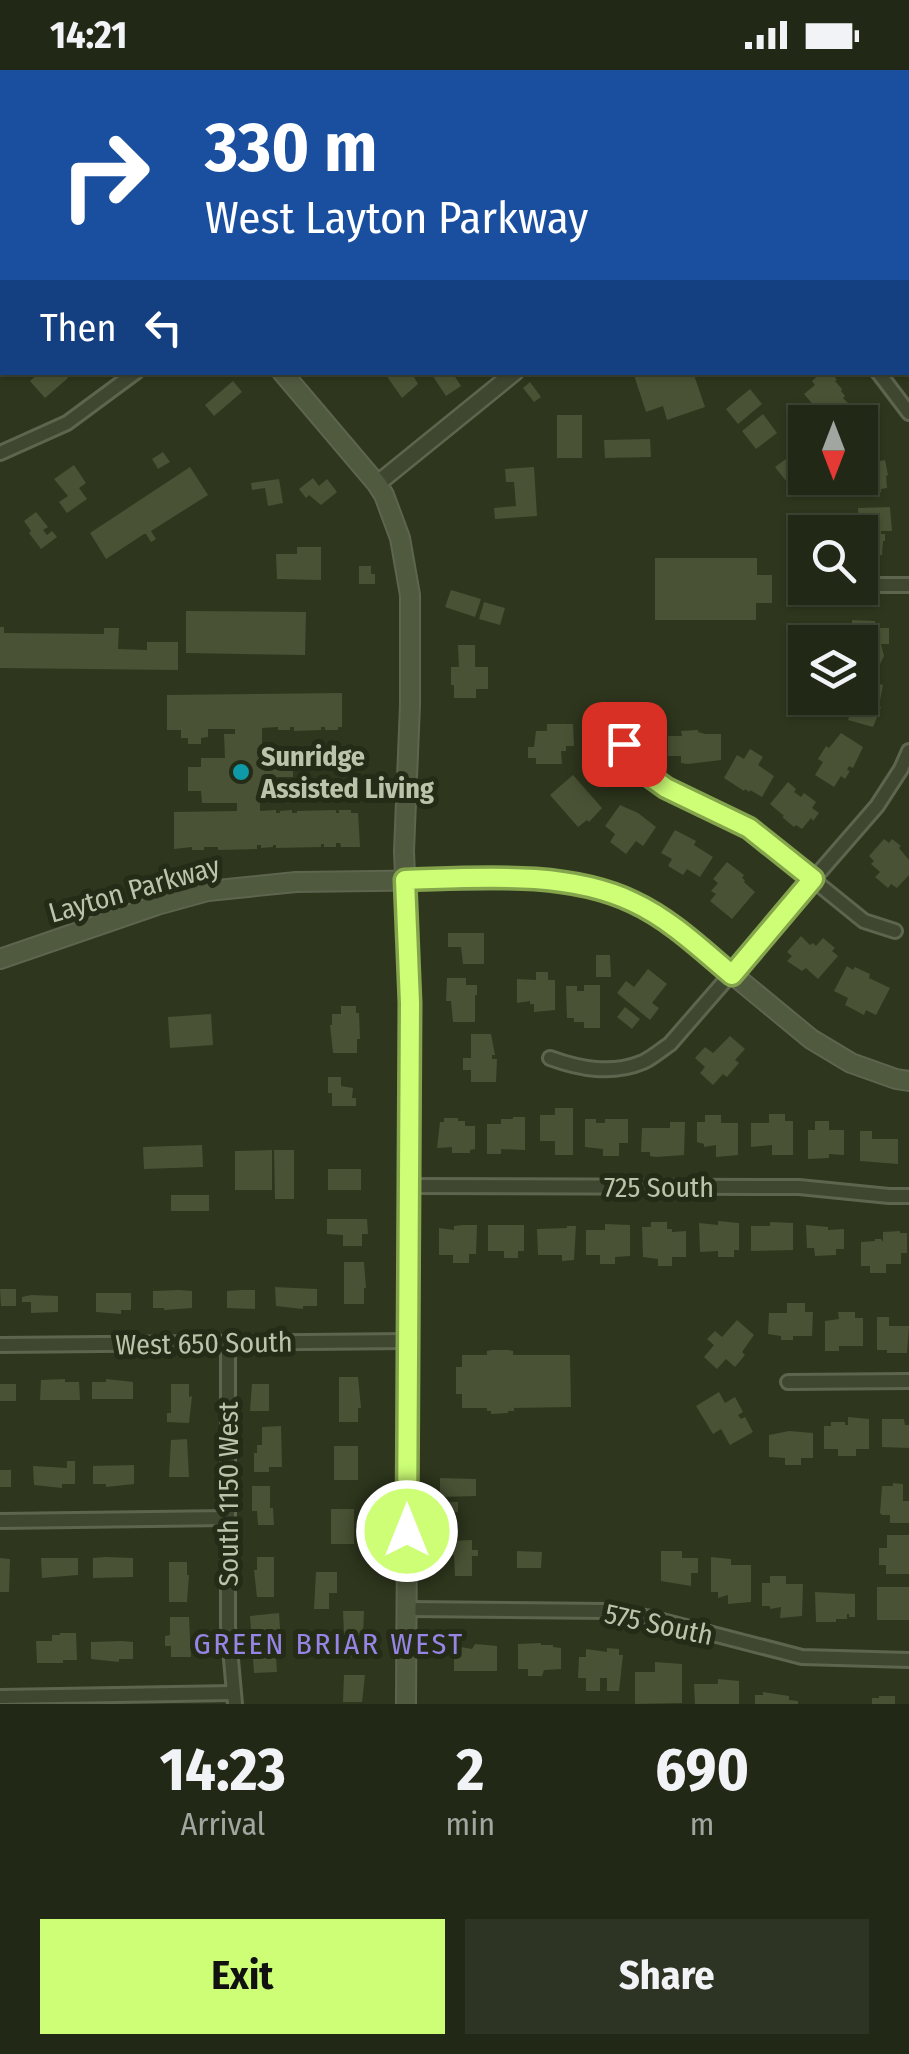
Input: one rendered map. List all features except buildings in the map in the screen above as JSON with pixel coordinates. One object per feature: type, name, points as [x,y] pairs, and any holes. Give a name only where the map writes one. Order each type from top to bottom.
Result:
[{"type":"main road","points":[[285,375],[377,484],[400,538],[410,595],[404,852],[410,1003],[406,1704]]},
{"type":"main road","name":"Layton Parkway","points":[[0,959],[208,891],[296,882],[536,879],[591,887],[632,901],[669,922],[811,1039],[851,1063],[909,1081]]},
{"type":"street","points":[[0,453],[66,423],[132,375]]},
{"type":"street","points":[[377,484],[511,375]]},
{"type":"street","points":[[880,375],[909,413]]},
{"type":"street","points":[[878,586],[909,585]]},
{"type":"street","points":[[624,744],[648,775],[749,828],[864,921],[895,931]]},
{"type":"street","points":[[550,1058],[576,1068],[608,1070],[644,1062],[670,1044],[876,806],[909,752]]},
{"type":"street","name":"725 South","points":[[409,1186],[799,1187],[909,1196]]},
{"type":"street","name":"West 650 South","points":[[0,1345],[408,1341]]},
{"type":"street","name":"South 1150 West","points":[[228,1343],[228,1626],[234,1699]]},
{"type":"street","points":[[788,1382],[909,1381]]},
{"type":"street","points":[[0,1521],[228,1518]]},
{"type":"street","name":"575 South","points":[[407,1609],[606,1611],[651,1618],[802,1657],[909,1660]]},
{"type":"street","points":[[0,1696],[234,1699]]},
{"type":"place","name":"Sunridge Assisted Living","points":[[241,772]]},
{"type":"district","name":"GREEN BRIAR WEST","points":[[329,1644]]},
{"type":"route","points":[[407,1531],[410,1003],[405,880],[536,879],[591,887],[632,901],[669,922],[732,975],[813,879],[749,828],[666,788],[648,775],[624,744]]}]
